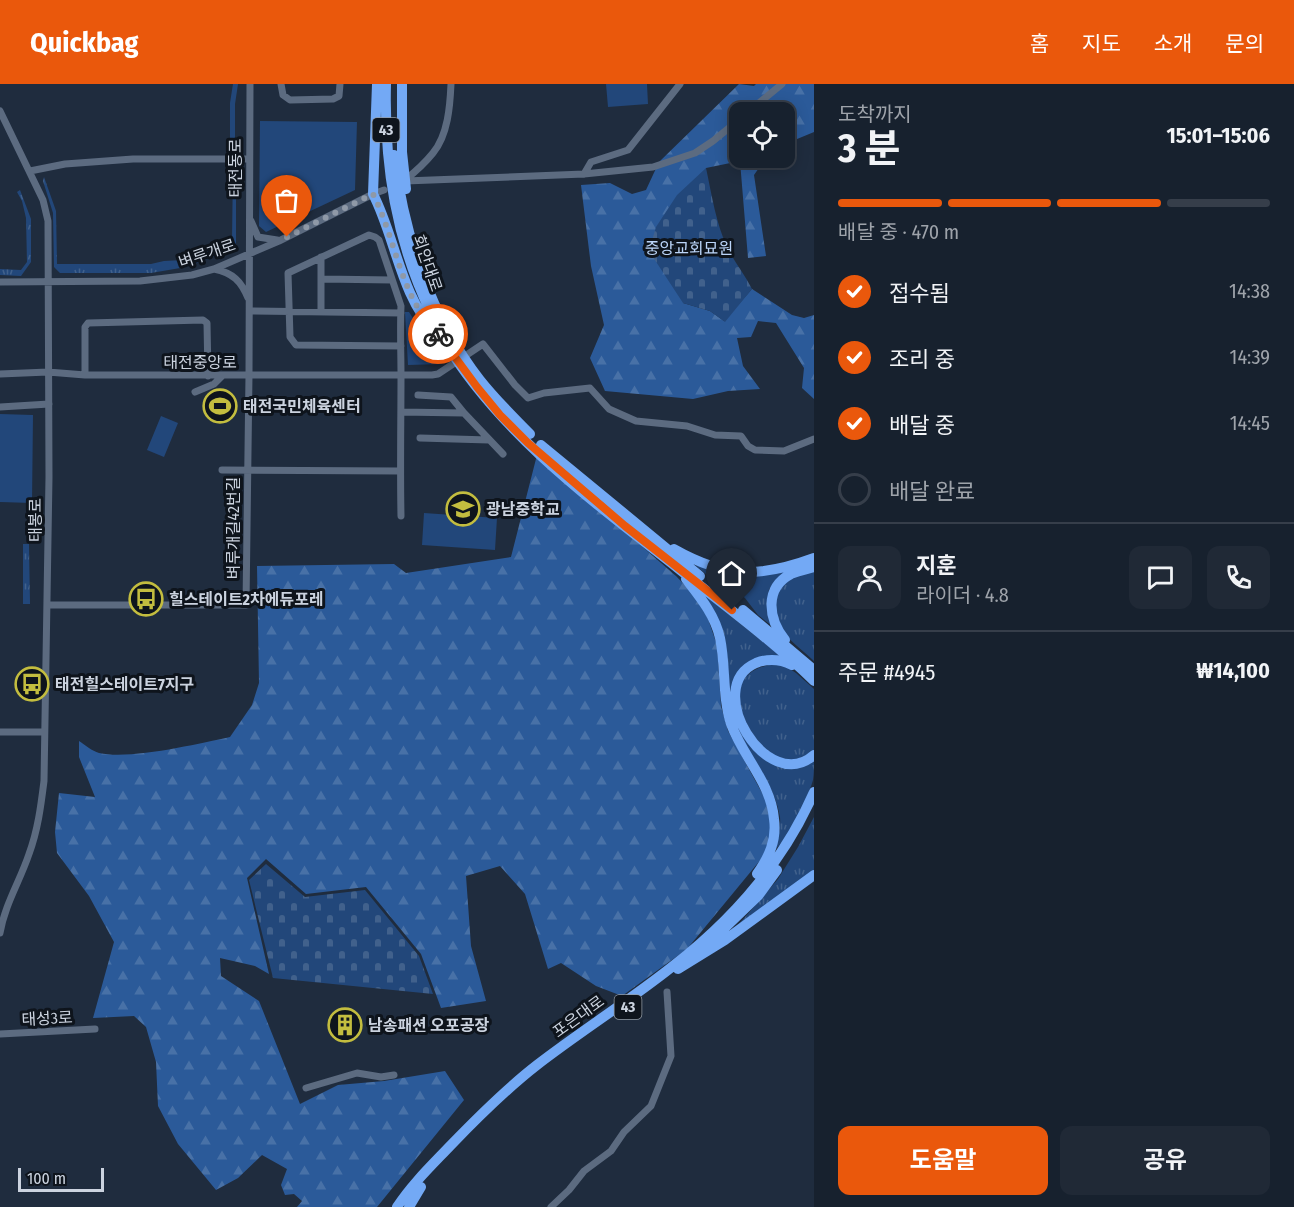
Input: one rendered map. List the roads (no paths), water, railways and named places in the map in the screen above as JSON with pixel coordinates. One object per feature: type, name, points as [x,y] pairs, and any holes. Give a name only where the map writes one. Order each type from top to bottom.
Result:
[{"type":"highway","points":[[376,84],[373,194],[381,209],[412,300],[431,328],[444,340]]},
{"type":"highway","name":"회안대로","points":[[386,84],[385,121],[403,238],[419,288],[444,340],[477,387],[500,415],[528,443],[610,514],[809,670]]},
{"type":"highway","name":"회안대로","points":[[393,84],[396,185],[407,201],[424,265],[446,314],[455,342],[480,379],[536,441],[801,658],[814,681]]},
{"type":"highway","points":[[396,185],[402,152],[402,84]]},
{"type":"highway","points":[[656,539],[684,555],[721,570],[743,573],[764,573],[814,558]]},
{"type":"highway","points":[[674,565],[706,605],[720,636],[726,707],[729,717],[772,803],[775,833],[771,851],[737,906]]},
{"type":"highway","points":[[801,658],[772,620],[773,592],[780,582],[792,573],[814,567]]},
{"type":"highway","points":[[809,670],[782,660],[770,660],[748,668],[737,682],[734,695],[735,705],[749,735],[757,747],[769,758],[786,765],[800,763],[814,755]]},
{"type":"highway","name":"포은대로","points":[[402,1206],[431,1166],[506,1091],[575,1036],[673,966],[704,940],[737,906],[780,855],[814,792]]},
{"type":"highway","name":"포은대로","points":[[402,1206],[474,1130],[527,1081],[717,938],[758,896],[799,839],[814,808]]},
{"type":"highway","points":[[678,969],[725,940],[814,874]]},
{"type":"street","name":"태전동로","points":[[249,253],[250,84]]},
{"type":"street","points":[[281,84],[283,95],[290,100],[333,99],[339,96],[340,84]]},
{"type":"street","points":[[396,185],[433,153],[444,135],[451,84]]},
{"type":"street","points":[[584,174],[591,162],[628,150],[680,84]]},
{"type":"street","points":[[760,102],[782,84]]},
{"type":"street","name":"태봉로","points":[[0,111],[43,200],[48,221],[49,281],[48,605],[44,780],[38,824],[29,854],[5,911],[0,933]]},
{"type":"street","points":[[396,185],[584,174],[653,167],[695,153],[729,128]]},
{"type":"street","points":[[30,171],[65,164],[133,159],[249,159]]},
{"type":"street","name":"벼루개로","points":[[0,282],[155,280],[192,275],[214,269],[396,185]]},
{"type":"street","points":[[249,214],[258,237],[265,240],[279,240]]},
{"type":"street","points":[[401,346],[296,345],[290,337],[288,273],[369,235],[379,240],[400,300],[401,313],[401,346],[401,412],[400,471],[401,516]]},
{"type":"street","name":"벼루개길42번길","points":[[48,605],[246,605],[249,253]]},
{"type":"street","points":[[321,257],[321,312]]},
{"type":"street","points":[[214,269],[226,272],[240,281],[250,302]]},
{"type":"street","points":[[321,279],[392,280]]},
{"type":"street","points":[[250,311],[401,313]]},
{"type":"street","points":[[85,375],[85,327],[88,323],[203,320],[207,323],[208,376]]},
{"type":"street","name":"태전중앙로","points":[[0,374],[48,372],[85,375],[208,376],[438,374],[483,344],[514,385],[528,398],[543,393],[590,388],[609,409],[636,421],[687,426],[716,435],[741,436],[748,446],[755,450],[784,451],[814,439]]},
{"type":"street","points":[[195,392],[214,384],[222,376]]},
{"type":"street","points":[[418,395],[451,398],[503,454]]},
{"type":"street","points":[[0,406],[49,404]]},
{"type":"street","points":[[401,412],[464,412]]},
{"type":"street","points":[[420,438],[489,440]]},
{"type":"street","points":[[222,470],[400,471]]},
{"type":"street","points":[[0,732],[44,732]]},
{"type":"street","points":[[551,1207],[584,1171],[616,1147],[624,1132],[651,1106],[671,1056],[667,992]]},
{"type":"street","name":"태성3로","points":[[0,1034],[96,1029]]},
{"type":"street","points":[[306,1088],[357,1073],[381,1077],[394,1075]]},
{"type":"place","name":"태전국민체육센터","points":[[220,406]]},
{"type":"place","name":"광남중학교","points":[[463,509]]},
{"type":"place","name":"힐스테이트2차에듀포레","points":[[146,599]]},
{"type":"place","name":"태전힐스테이트7지구","points":[[32,684]]},
{"type":"place","name":"남송패션 오포공장","points":[[345,1025]]},
{"type":"park label","name":"중앙교회묘원","points":[[689,248]]}]
